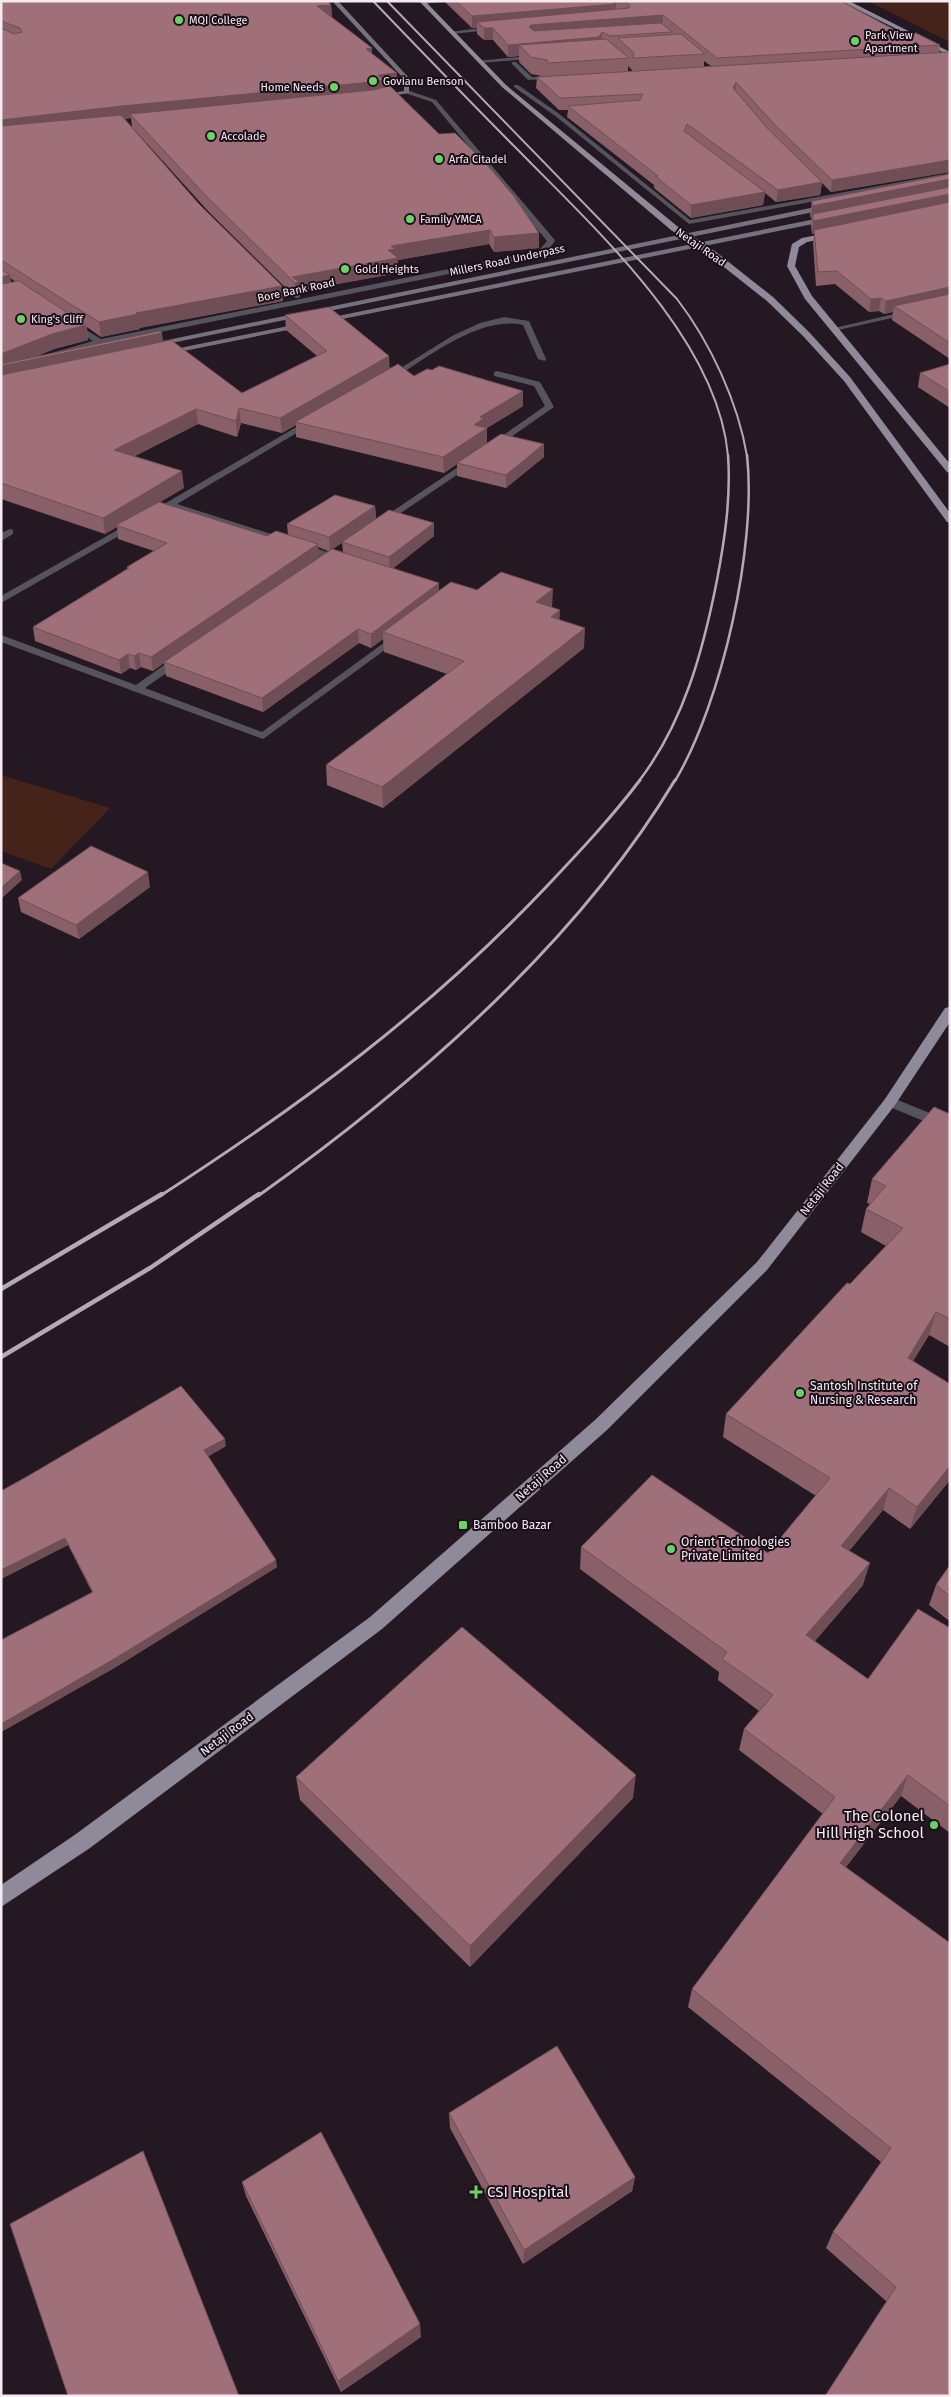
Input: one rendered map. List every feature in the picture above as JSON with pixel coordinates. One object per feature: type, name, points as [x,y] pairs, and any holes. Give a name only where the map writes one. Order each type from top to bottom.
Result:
[{"type":"main road","points":[[335,1],[407,80],[407,92],[373,98]]},
{"type":"main road","points":[[423,2],[447,1]]},
{"type":"main road","points":[[844,1],[950,54]]},
{"type":"main road","name":"Netaji Road","points":[[423,2],[504,86],[674,228],[713,254],[770,299],[806,334],[841,372],[950,520]]},
{"type":"main road","points":[[854,201],[950,182]]},
{"type":"main road","name":"Millers Road Underpass","points":[[144,345],[835,205]]},
{"type":"main road","name":"Millers Road Underpass","points":[[154,354],[834,218]]},
{"type":"main road","points":[[844,232],[805,240],[795,246],[791,266],[808,297],[950,470]]},
{"type":"main road","points":[[46,362],[68,361]]},
{"type":"main road","name":"Netaji Road","points":[[1,1897],[82,1841],[376,1623],[594,1432],[762,1266],[890,1102],[950,1011]]},
{"type":"street","points":[[452,32],[500,28]]},
{"type":"street","points":[[542,59],[514,63],[482,63],[542,59]]},
{"type":"street","points":[[942,61],[950,60]]},
{"type":"street","points":[[514,63],[530,79],[566,77]]},
{"type":"street","points":[[504,86],[558,83]]},
{"type":"street","points":[[516,86],[556,114],[690,222],[950,175]]},
{"type":"street","name":"Bore Bank Road","points":[[46,362],[58,353],[100,342],[541,253],[551,241],[434,101],[407,92]]},
{"type":"street","points":[[556,114],[566,114]]},
{"type":"street","points":[[822,191],[828,197]]},
{"type":"street","points":[[768,202],[775,207]]},
{"type":"street","points":[[285,295],[292,302]]},
{"type":"street","points":[[834,329],[950,303]]},
{"type":"street","points":[[61,317],[100,342]]},
{"type":"street","points":[[378,384],[476,328],[497,320],[526,323],[542,359]]},
{"type":"street","points":[[371,529],[550,407],[537,384],[497,374]]},
{"type":"street","points":[[1,600],[320,417]]},
{"type":"street","points":[[168,504],[349,563]]},
{"type":"street","points":[[1,638],[263,736],[412,625]]},
{"type":"street","points":[[137,689],[194,650]]},
{"type":"street","points":[[890,1102],[950,1127]]},
{"type":"shaded area","points":[[867,1],[950,1],[950,42]]},
{"type":"shaded area","points":[[1,775],[110,808],[51,869],[1,851]]},
{"type":"building","points":[[1,1],[328,1],[331,5],[317,6],[372,48],[366,49],[397,73],[378,75],[383,80],[372,82],[122,106],[1,120],[1,28],[14,34],[22,32],[20,28],[1,21]]},
{"type":"building","points":[[456,1],[612,1],[616,4],[472,16]]},
{"type":"building","points":[[625,1],[841,1],[904,35],[916,33],[940,45],[717,58],[663,15],[531,25],[529,27],[534,31],[661,23],[672,32],[610,36],[602,32],[599,37],[508,45],[493,28],[484,28],[477,22],[629,8],[630,6]]},
{"type":"building","points":[[681,34],[705,54],[633,58],[634,53],[618,38]]},
{"type":"building","points":[[606,39],[629,58],[548,63],[547,60],[531,57],[519,45]]},
{"type":"building","points":[[950,52],[950,160],[832,180],[775,125],[736,82],[733,88],[768,129],[822,182],[778,190],[687,124],[684,131],[765,192],[691,205],[655,176],[658,176],[568,106],[640,100],[643,94],[560,98],[537,77]]},
{"type":"building","points":[[390,86],[439,134],[455,133],[489,167],[513,195],[539,233],[494,237],[490,230],[391,246],[395,249],[388,250],[398,258],[292,277],[299,282],[295,283],[207,197],[130,114],[373,90]]},
{"type":"building","points":[[121,115],[198,203],[282,286],[136,313],[138,314],[99,322],[1,260],[1,126]]},
{"type":"building","points":[[950,174],[950,179],[812,206],[812,201]]},
{"type":"building","points":[[950,187],[950,194],[813,221],[813,214]]},
{"type":"building","points":[[950,202],[950,287],[886,301],[881,298],[871,299],[837,271],[818,272],[814,230]]},
{"type":"building","points":[[1,269],[10,275],[1,277]]},
{"type":"building","points":[[19,281],[86,325],[52,334],[1,354],[1,284]]},
{"type":"building","points":[[950,294],[950,343],[894,306]]},
{"type":"building","points":[[329,307],[389,356],[280,418],[239,408],[236,421],[196,409],[114,450],[182,471],[103,518],[1,483],[1,375],[171,340],[242,393],[327,351],[285,315]]},
{"type":"building","points":[[160,331],[162,333],[1,366],[1,364]]},
{"type":"building","points":[[398,364],[414,376],[427,369],[432,370],[439,366],[523,391],[480,417],[484,418],[474,425],[487,428],[443,457],[295,422]]},
{"type":"building","points":[[950,364],[950,392],[920,373]]},
{"type":"building","points":[[501,434],[544,444],[506,475],[457,463]]},
{"type":"building","points":[[335,495],[375,506],[329,537],[287,524]]},
{"type":"building","points":[[159,502],[267,536],[276,531],[318,544],[151,657],[139,653],[134,656],[128,654],[119,660],[33,627],[167,543],[116,525]]},
{"type":"building","points":[[389,510],[434,523],[389,557],[342,542]]},
{"type":"building","points":[[332,549],[439,583],[371,634],[358,629],[262,698],[164,662]]},
{"type":"building","points":[[501,572],[553,589],[536,602],[560,610],[551,617],[585,628],[382,787],[326,765],[464,661],[383,632],[451,582],[477,590]]},
{"type":"building","points":[[91,846],[148,872],[76,925],[18,898]]},
{"type":"building","points":[[1,863],[20,871],[1,888]]},
{"type":"building","points":[[934,1107],[950,1114],[950,1319],[936,1312],[908,1358],[950,1384],[950,1466],[917,1507],[889,1488],[841,1546],[870,1563],[806,1635],[868,1679],[918,1609],[950,1628],[950,1806],[908,1775],[840,1863],[950,1943],[950,2396],[825,2396],[896,2287],[833,2232],[891,2148],[692,1989],[835,1797],[744,1729],[773,1695],[722,1659],[727,1652],[581,1547],[652,1475],[768,1553],[830,1478],[726,1414],[847,1283],[850,1284],[903,1228],[866,1209],[886,1186],[872,1179]]},
{"type":"building","points":[[181,1386],[225,1439],[204,1450],[276,1560],[114,1659],[1,1724],[1,1640],[93,1592],[65,1538],[1,1570],[1,1491]]},
{"type":"building","points":[[950,1565],[950,1596],[936,1585]]},
{"type":"building","points":[[462,1627],[636,1775],[470,1946],[296,1777]]},
{"type":"building","points":[[557,2046],[635,2177],[524,2250],[449,2113]]},
{"type":"building","points":[[321,2132],[420,2324],[338,2381],[242,2182]]},
{"type":"building","points":[[143,2151],[239,2396],[68,2396],[10,2224]]},
{"type":"railway","points":[[373,1],[582,215],[648,289],[677,329],[702,370],[719,412],[728,456]]},
{"type":"railway","points":[[387,1],[677,299],[701,334],[721,373],[737,415],[747,456]]},
{"type":"railway","points":[[639,781],[668,735],[690,685],[698,659],[717,580],[725,533],[729,486],[728,455]]},
{"type":"railway","points":[[675,781],[692,748],[707,710],[721,667],[732,623],[747,533],[749,492],[747,455]]},
{"type":"railway","points":[[160,1196],[315,1090],[411,1014],[458,973],[548,885],[607,821],[640,780]]},
{"type":"railway","points":[[258,1196],[375,1107],[488,1008],[541,955],[590,899],[635,841],[675,780]]},
{"type":"railway","points":[[1,1289],[162,1194]]},
{"type":"railway","points":[[1,1357],[150,1268],[259,1194]]},
{"type":"place","name":"MQI College","points":[[179,20]]},
{"type":"place","name":"Park View Apartment","points":[[855,41]]},
{"type":"place","name":"Govianu Benson","points":[[373,81]]},
{"type":"place","name":"Home Needs","points":[[334,87]]},
{"type":"place","name":"Accolade","points":[[211,136]]},
{"type":"place","name":"Arfa Citadel","points":[[439,159]]},
{"type":"place","name":"Family YMCA","points":[[410,219]]},
{"type":"place","name":"Gold Heights","points":[[345,269]]},
{"type":"place","name":"King's Cliff","points":[[21,319]]},
{"type":"place","name":"Santosh Institute of Nursing & Research","points":[[800,1393]]},
{"type":"place","name":"Bamboo Bazar","points":[[463,1525]]},
{"type":"place","name":"Orient Technologies Private Limited","points":[[671,1549]]},
{"type":"place","name":"The Colonel Hill High School","points":[[934,1825]]},
{"type":"place","name":"CSI Hospital","points":[[476,2192]]}]
